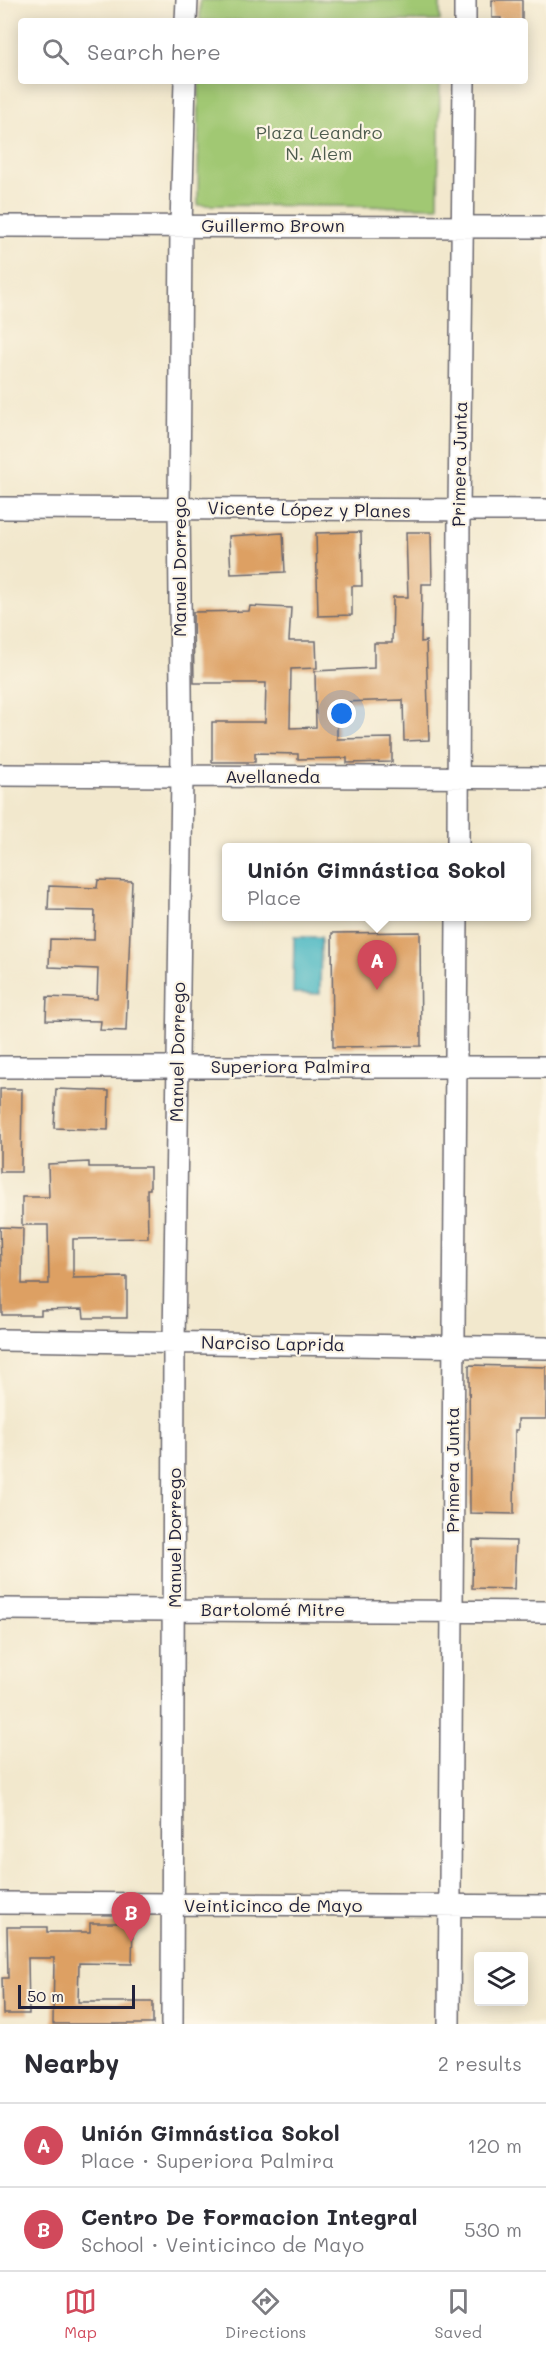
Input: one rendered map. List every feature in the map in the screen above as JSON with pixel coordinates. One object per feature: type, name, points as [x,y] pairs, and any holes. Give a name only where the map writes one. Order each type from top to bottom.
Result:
[{"type":"street","points":[[186,18],[187,0]]},
{"type":"street","points":[[465,0],[465,18]]},
{"type":"street","name":"Manuel Dorrego","points":[[172,2024],[174,1343],[182,776],[179,508],[184,84]]},
{"type":"street","name":"Primera Junta","points":[[458,843],[464,84]]},
{"type":"street","name":"Guillermo Brown","points":[[0,226],[546,227]]},
{"type":"street","name":"Vicente López y Planes","points":[[0,508],[459,512],[546,510]]},
{"type":"street","name":"Avellaneda","points":[[0,775],[546,778]]},
{"type":"street","name":"Primera Junta","points":[[449,2024],[456,921]]},
{"type":"street","name":"Superiora Palmira","points":[[0,1067],[546,1067]]},
{"type":"street","name":"Narciso Laprida","points":[[0,1340],[546,1348]]},
{"type":"street","name":"Bartolomé Mitre","points":[[0,1609],[546,1612]]},
{"type":"street","name":"Veinticinco de Mayo","points":[[0,1903],[546,1906]]},
{"type":"green space","points":[[200,0],[440,0],[440,18],[200,18]]},
{"type":"green space","name":"Plaza Leandro N. Alem","points":[[199,84],[440,84],[438,207],[198,205]]},
{"type":"water","points":[[294,937],[321,937],[320,994],[293,993]]},
{"type":"building","points":[[492,0],[522,0],[522,18],[492,18]]},
{"type":"building","points":[[361,532],[362,586],[352,586],[352,615],[318,616],[316,533]]},
{"type":"building","points":[[406,532],[431,532],[432,584],[422,584],[421,642],[426,641],[429,740],[404,741],[403,700],[342,702],[342,707],[337,707],[337,739],[392,738],[392,762],[347,763],[347,758],[298,759],[298,754],[255,753],[255,762],[212,762],[212,722],[265,722],[266,683],[194,683],[193,612],[249,611],[250,606],[291,608],[289,641],[316,641],[317,668],[291,669],[290,728],[316,727],[315,671],[374,668],[374,643],[392,643],[393,597],[408,597]]},
{"type":"building","points":[[283,533],[285,572],[231,574],[229,536]]},
{"type":"building","points":[[98,880],[132,881],[126,1031],[100,1030],[101,1021],[46,1020],[47,997],[97,999],[98,969],[49,967],[50,939],[94,940],[95,911],[48,910],[49,886],[97,888]]},
{"type":"building","points":[[420,932],[421,1046],[333,1047],[332,933]]},
{"type":"building","points":[[0,1089],[22,1089],[21,1172],[0,1172]]},
{"type":"building","points":[[56,1089],[109,1091],[108,1130],[54,1128]]},
{"type":"building","points":[[89,1162],[89,1167],[150,1167],[150,1189],[147,1189],[148,1238],[73,1239],[73,1278],[127,1277],[127,1318],[84,1318],[83,1309],[41,1310],[41,1315],[2,1315],[0,1227],[23,1228],[22,1284],[49,1284],[48,1225],[22,1225],[22,1197],[49,1197],[48,1164]]},
{"type":"building","points":[[469,1365],[546,1367],[546,1419],[518,1419],[518,1430],[515,1430],[514,1514],[470,1513]]},
{"type":"building","points":[[473,1540],[516,1541],[514,1589],[472,1588]]},
{"type":"building","points":[[90,1923],[133,1923],[132,1964],[79,1963],[78,2002],[153,2002],[153,2024],[53,2024],[54,1958],[28,1958],[29,2014],[3,2014],[2,1978],[8,1978],[7,1927],[47,1927],[47,1932],[90,1932]]},
{"type":"place","name":"Unión Gimnástica Sokol","points":[[377,990]]},
{"type":"place","name":"Centro De Formacion Integral","points":[[131,1942]]}]
